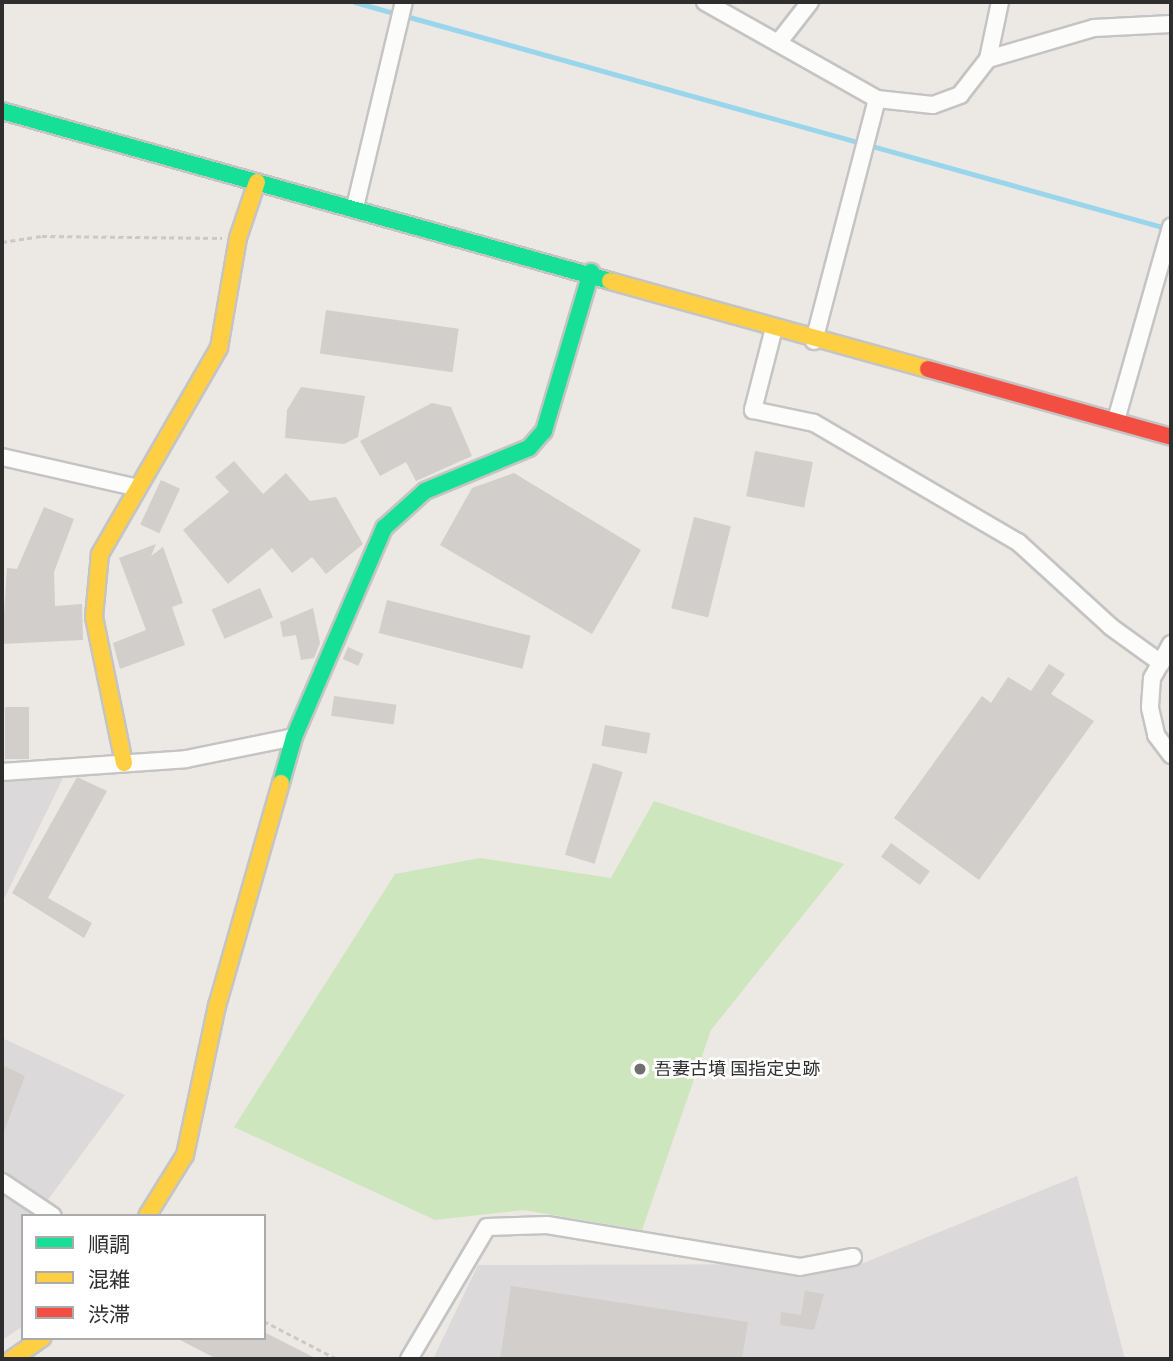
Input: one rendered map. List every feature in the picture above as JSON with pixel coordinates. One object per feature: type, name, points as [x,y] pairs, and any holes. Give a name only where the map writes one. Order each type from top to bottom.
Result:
[{"type":"street","points":[[355,207],[404,2]]},
{"type":"street","points":[[705,2],[877,99],[933,105],[960,95],[988,59],[1000,2]]},
{"type":"street","points":[[778,43],[810,2]]},
{"type":"street","points":[[988,59],[1094,28],[1171,24]]},
{"type":"street","points":[[814,341],[877,99]]},
{"type":"street","points":[[2,111],[591,272],[814,341],[1116,419],[1171,437]]},
{"type":"street","points":[[124,763],[94,617],[100,554],[219,348],[239,238],[257,182]]},
{"type":"street","points":[[1116,419],[1171,227]]},
{"type":"street","points":[[148,1214],[185,1155],[217,1006],[294,737],[384,528],[425,491],[529,448],[544,431],[591,272]]},
{"type":"street","points":[[774,328],[754,410],[814,423],[1018,542],[1111,627],[1161,663]]},
{"type":"street","points":[[2,457],[138,488]]},
{"type":"street","points":[[1171,644],[1161,663],[1150,708],[1156,734],[1171,755]]},
{"type":"street","points":[[2,772],[186,759],[294,737]]},
{"type":"street","points":[[2,1182],[49,1214]]},
{"type":"street","points":[[409,1359],[487,1227],[547,1225],[800,1267],[853,1257]]},
{"type":"street","points":[[12,1359],[38,1340]]},
{"type":"path","points":[[2,242],[41,236],[239,238]]},
{"type":"path","points":[[266,1322],[337,1359]]},
{"type":"shaded area","points":[[65,774],[4,899],[2,781]]},
{"type":"shaded area","points":[[2,1038],[125,1095],[47,1201],[2,1170]]},
{"type":"shaded area","points":[[1077,1176],[1125,1359],[433,1359],[478,1265],[861,1264]]},
{"type":"shaded area","points":[[2,1193],[31,1214],[21,1214],[21,1327],[2,1340]]},
{"type":"green space","points":[[654,801],[844,864],[711,1030],[642,1230],[523,1210],[435,1220],[234,1127],[395,874],[480,858],[611,878]]},
{"type":"building","points":[[326,310],[459,329],[453,372],[320,354]]},
{"type":"building","points":[[301,387],[365,396],[358,437],[344,444],[285,438],[287,410]]},
{"type":"building","points":[[432,403],[451,407],[472,456],[416,481],[406,462],[380,476],[360,441]]},
{"type":"building","points":[[755,451],[813,462],[804,507],[746,496]]},
{"type":"building","points":[[234,461],[263,494],[286,473],[310,501],[336,497],[363,544],[326,574],[312,557],[292,573],[272,548],[228,584],[183,530],[229,492],[215,477]]},
{"type":"building","points":[[514,473],[641,550],[592,634],[440,545],[472,488]]},
{"type":"building","points":[[161,480],[180,489],[159,533],[140,524]]},
{"type":"building","points":[[44,507],[74,519],[54,572],[55,606],[82,604],[83,640],[2,644],[7,568],[17,569]]},
{"type":"building","points":[[694,517],[731,526],[708,617],[671,608]]},
{"type":"building","points":[[156,544],[151,556],[163,547],[183,603],[172,607],[185,645],[120,669],[113,643],[146,630],[119,558]]},
{"type":"building","points":[[260,588],[273,617],[225,639],[212,610]]},
{"type":"building","points":[[387,600],[531,636],[522,669],[379,633]]},
{"type":"building","points":[[313,608],[320,643],[314,658],[301,660],[296,635],[283,637],[280,622]]},
{"type":"building","points":[[348,647],[364,654],[358,666],[343,659]]},
{"type":"building","points":[[1049,664],[1065,674],[1051,694],[1094,721],[979,880],[894,818],[982,696],[991,703],[1008,677],[1031,691]]},
{"type":"building","points":[[334,696],[396,705],[394,725],[331,716]]},
{"type":"building","points":[[5,707],[29,707],[29,759],[5,759]]},
{"type":"building","points":[[605,725],[650,733],[647,754],[601,746]]},
{"type":"building","points":[[593,763],[623,772],[595,864],[565,855]]},
{"type":"building","points":[[77,777],[107,791],[48,898],[92,923],[84,938],[12,893]]},
{"type":"building","points":[[891,843],[930,871],[920,885],[881,857]]},
{"type":"building","points":[[2,1065],[25,1076],[3,1134],[2,1134]]},
{"type":"building","points":[[511,1286],[748,1322],[742,1359],[500,1359]]},
{"type":"building","points":[[805,1291],[824,1294],[814,1330],[780,1325],[781,1312],[801,1315]]},
{"type":"building","points":[[266,1333],[317,1359],[217,1359],[180,1340],[266,1340]]},
{"type":"waterway","points":[[355,2],[397,14]]},
{"type":"waterway","points":[[406,16],[1166,228]]},
{"type":"traffic: fast","points":[[2,111],[610,281]]},
{"type":"traffic: fast","points":[[281,783],[294,737],[384,528],[425,491],[529,448],[544,431],[591,272]]},
{"type":"traffic: slow","points":[[124,763],[94,617],[100,554],[219,348],[238,238],[257,182]]},
{"type":"traffic: slow","points":[[610,281],[928,369]]},
{"type":"traffic: slow","points":[[148,1214],[185,1155],[217,1006],[281,783]]},
{"type":"traffic: slow","points":[[12,1359],[39,1340]]},
{"type":"traffic: jam","points":[[928,369],[1171,437]]},
{"type":"place","name":"吾妻古墳 国指定史跡","points":[[640,1069]]}]
